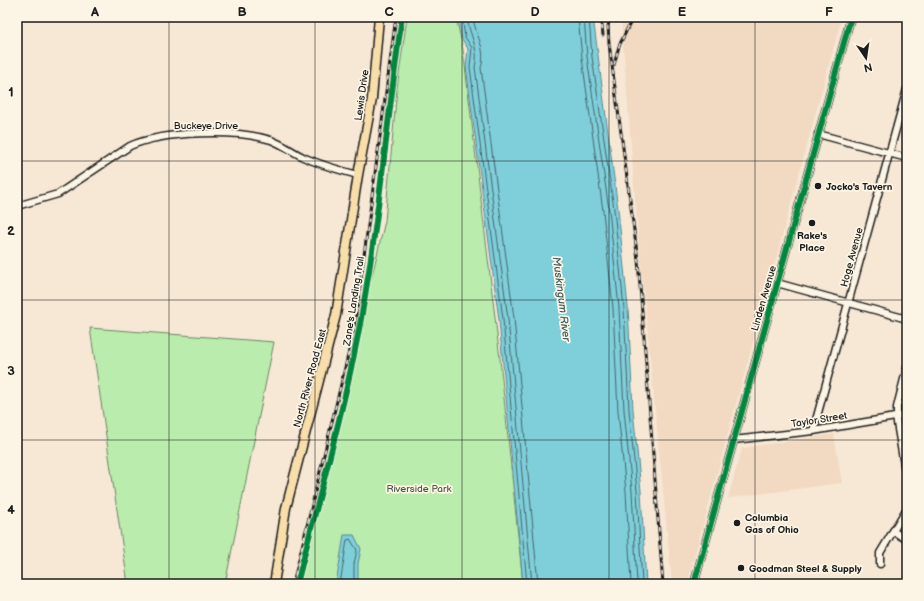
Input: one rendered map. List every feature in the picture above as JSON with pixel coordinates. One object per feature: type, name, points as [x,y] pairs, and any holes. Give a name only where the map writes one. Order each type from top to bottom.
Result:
[{"type":"main road","name":"Lewis Drive","points":[[358,176],[372,99],[379,17]]},
{"type":"main road","name":"North River Road East","points":[[274,584],[288,501],[336,316],[358,176]]},
{"type":"street","name":"Linden Avenue","points":[[694,584],[851,17]]},
{"type":"street","name":"Hoge Avenue","points":[[813,431],[907,89]]},
{"type":"street","name":"Buckeye Drive","points":[[17,206],[58,194],[124,150],[141,141],[176,134],[236,135],[262,138],[272,141],[325,166],[358,176]]},
{"type":"street","points":[[818,134],[907,158]]},
{"type":"street","points":[[777,283],[907,319]]},
{"type":"street","points":[[907,367],[896,417],[907,483]]},
{"type":"street","name":"Taylor Street","points":[[734,440],[813,431],[907,415]]},
{"type":"street","points":[[880,564],[880,553],[907,508]]},
{"type":"street","points":[[893,531],[907,540]]},
{"type":"shaded area","points":[[621,17],[842,17],[687,584],[672,584],[637,222]]},
{"type":"shaded area","points":[[834,434],[842,483],[728,498],[742,448]]},
{"type":"green space","name":"Riverside Park","points":[[407,17],[456,17],[463,49],[500,359],[523,584],[299,584],[385,221],[397,88]]},
{"type":"green space","points":[[90,328],[274,342],[225,584],[128,584]]},
{"type":"water","name":"Muskingum River","points":[[458,17],[593,17],[618,209],[628,307],[633,410],[641,491],[646,584],[523,584],[499,320],[466,66],[468,49],[462,39]]},
{"type":"water","points":[[344,535],[354,535],[361,549],[358,564],[358,584],[336,584]]},
{"type":"railway","points":[[293,584],[354,330],[396,17]]},
{"type":"railway","points":[[601,17],[603,35]]},
{"type":"railway","points":[[610,17],[608,26],[609,43],[638,260],[663,584]]},
{"type":"railway","points":[[614,65],[619,46],[633,17]]},
{"type":"cycle path","name":"Zane's Landing Trail","points":[[297,584],[336,432],[357,340],[371,260],[402,17]]},
{"type":"cycle path","points":[[694,584],[851,17]]},
{"type":"place","name":"Jocko's Tavern","points":[[818,186]]},
{"type":"place","name":"Rake's Place","points":[[812,223]]},
{"type":"place","name":"Columbia Gas of Ohio","points":[[737,523]]},
{"type":"place","name":"Goodman Steel & Supply","points":[[741,568]]}]
